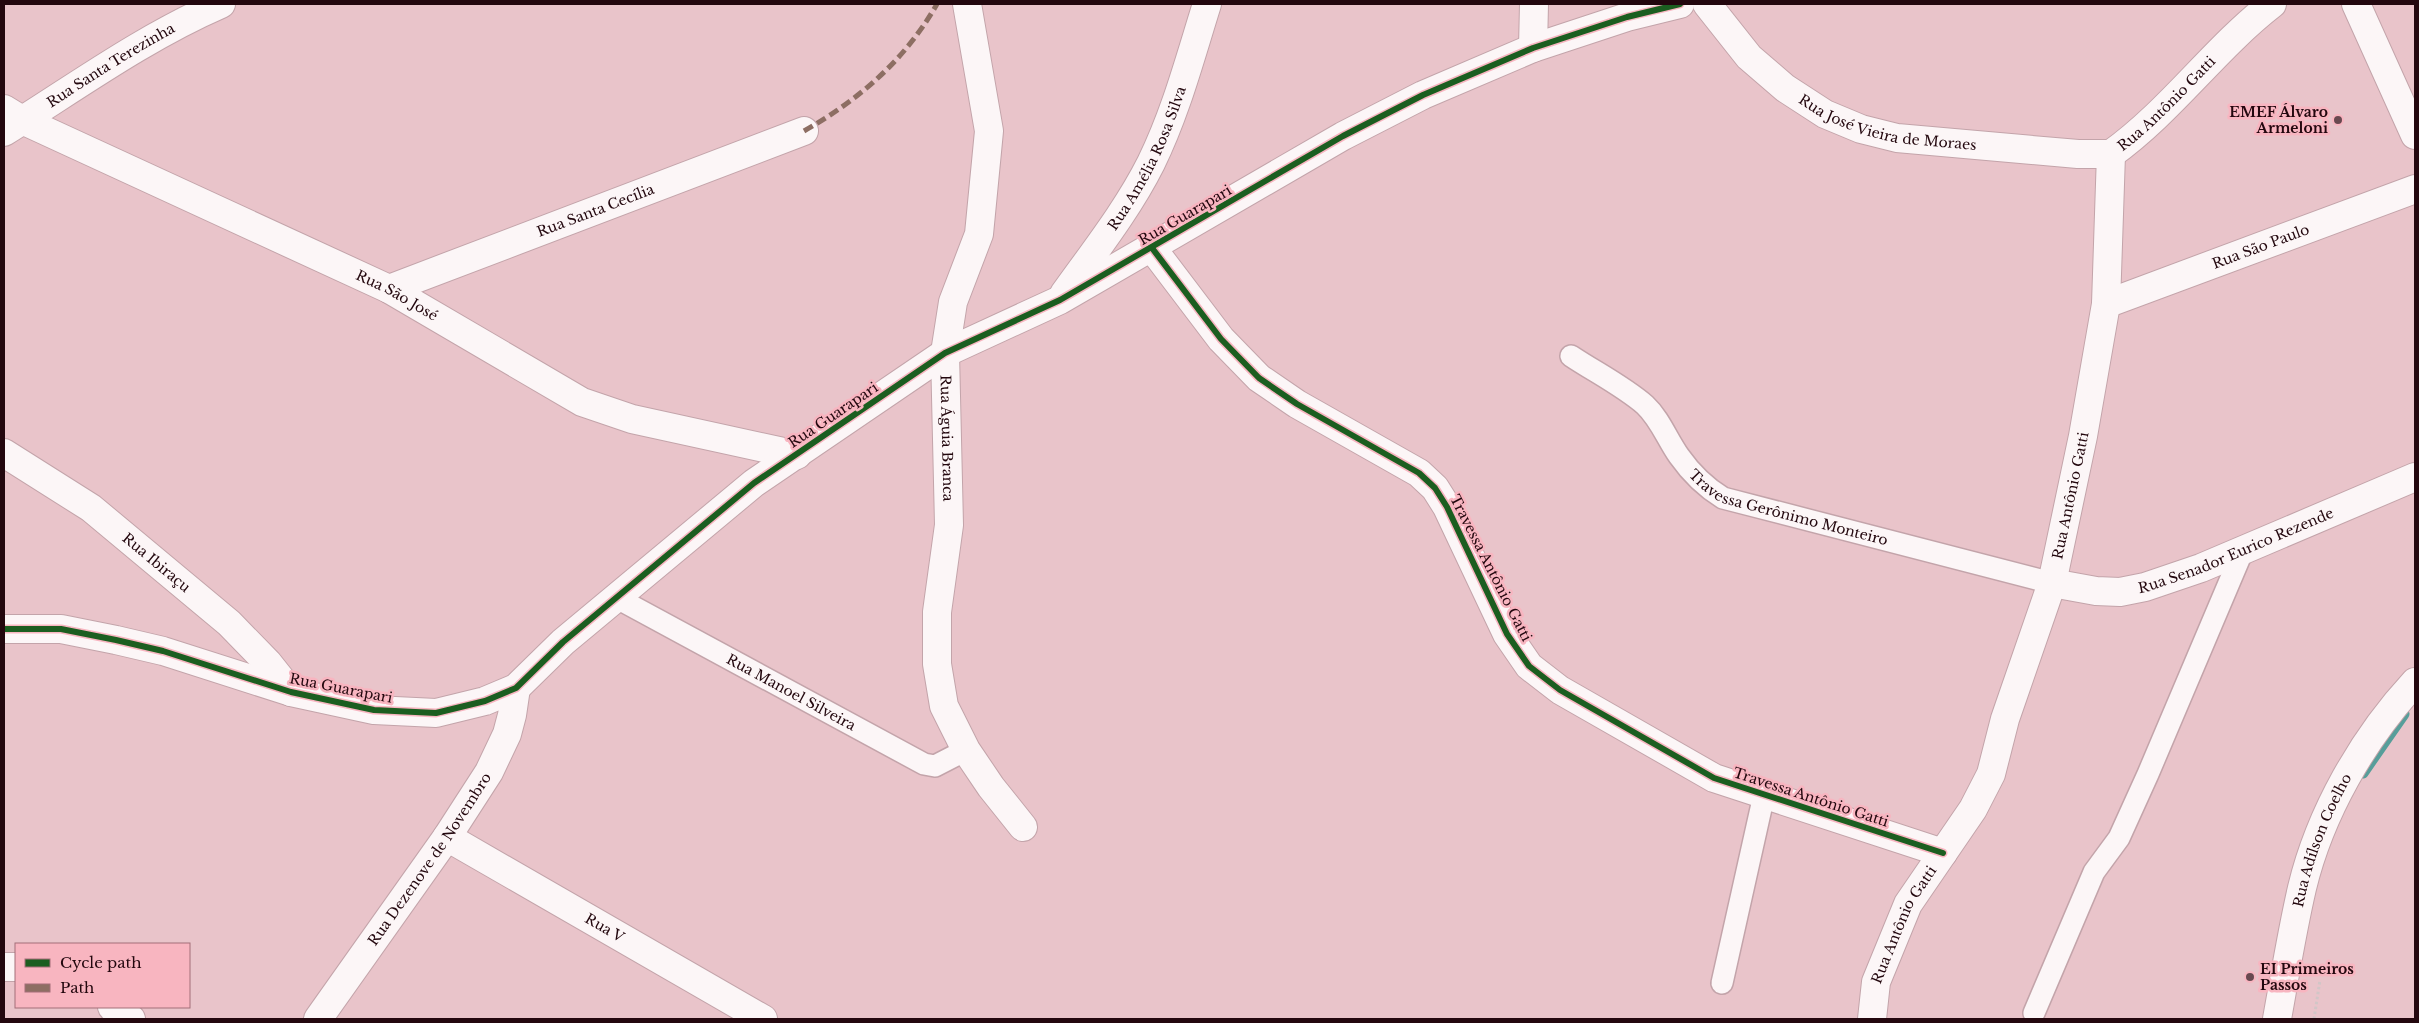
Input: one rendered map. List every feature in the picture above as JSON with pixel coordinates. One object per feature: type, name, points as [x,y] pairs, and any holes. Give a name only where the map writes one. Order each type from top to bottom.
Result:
[{"type":"street","name":"Rua Santa Terezinha","points":[[10,120],[178,23],[221,4]]},
{"type":"street","name":"Rua Águia Branca","points":[[967,4],[989,131],[979,234],[953,302],[945,354],[949,525],[937,612],[937,664],[944,706],[966,750],[991,787],[1023,827]]},
{"type":"street","name":"Rua Amélia Rosa Silva","points":[[1060,300],[1121,211],[1150,164],[1176,104],[1207,4]]},
{"type":"street","points":[[1533,48],[1534,4]]},
{"type":"street","name":"Rua Guarapari","points":[[4,628],[61,629],[116,640],[163,651],[292,692],[374,710],[436,713],[485,701],[516,688],[563,642],[754,483],[945,354],[1060,300],[1343,136],[1470,73],[1533,48],[1627,17],[1680,4]]},
{"type":"street","name":"Rua José Vieira de Moraes","points":[[1707,4],[1749,57],[1785,88],[1825,114],[1861,129],[1897,138],[2078,154],[2111,154]]},
{"type":"street","name":"Rua Antônio Gatti","points":[[1872,1019],[1876,982],[1908,904],[1973,809],[1991,774],[2005,719],[2052,583],[2083,436],[2106,304],[2111,154],[2138,135],[2248,24],[2272,4]]},
{"type":"street","points":[[2356,4],[2415,135]]},
{"type":"street","name":"Rua São José","points":[[10,120],[388,289],[582,402],[632,419],[797,455]]},
{"type":"street","name":"Rua Santa Cecília","points":[[388,289],[804,131]]},
{"type":"street","name":"Rua São Paulo","points":[[2106,304],[2415,189]]},
{"type":"street","name":"Travessa Antônio Gatti","points":[[1152,248],[1221,339],[1259,378],[1297,404],[1419,473],[1435,488],[1447,507],[1507,634],[1529,666],[1560,690],[1714,778],[1943,853]]},
{"type":"street","name":"Rua Ibiraçu","points":[[4,453],[91,508],[229,623],[268,663],[292,692]]},
{"type":"street","name":"Rua Senador Eurico Rezende","points":[[2052,583],[2096,591],[2120,592],[2146,587],[2243,550],[2415,477]]},
{"type":"street","name":"Rua Adílson Coelho","points":[[2277,1019],[2302,886],[2323,826],[2346,777],[2375,734],[2415,682]]},
{"type":"street","name":"Rua Dezenove de Novembro","points":[[318,1019],[448,837],[489,772],[502,748],[512,715],[516,688]]},
{"type":"street","name":"Rua V","points":[[448,837],[763,1019]]},
{"type":"street","points":[[114,1008],[131,1019]]},
{"type":"lane","name":"Travessa Gerônimo Monteiro","points":[[1571,356],[1645,405],[1662,427],[1679,456],[1696,477],[1708,489],[1723,498],[2052,583]]},
{"type":"lane","points":[[2034,1013],[2094,872],[2119,838],[2243,550]]},
{"type":"lane","name":"Rua Manoel Silveira","points":[[616,598],[924,764],[935,766],[966,750]]},
{"type":"lane","points":[[1722,983],[1764,795]]},
{"type":"path","points":[[2314,1019],[2320,980]]},
{"type":"waterway","points":[[2363,773],[2404,714]]},
{"type":"marked path","points":[[804,131],[844,106],[880,76],[911,43],[937,4]]},
{"type":"cycle path","points":[[4,629],[61,629],[116,640],[163,651],[291,692],[374,710],[436,713],[485,701],[516,688],[563,642],[754,483],[945,353],[1060,300],[1343,136],[1423,95],[1533,48],[1627,17],[1680,4]]},
{"type":"cycle path","points":[[1152,248],[1221,339],[1259,378],[1297,404],[1419,473],[1435,488],[1447,507],[1507,634],[1529,666],[1560,690],[1714,778],[1943,853]]},
{"type":"place","name":"EMEF Álvaro Armeloni","points":[[2338,120]]},
{"type":"place","name":"EI Primeiros Passos","points":[[2250,977]]}]
